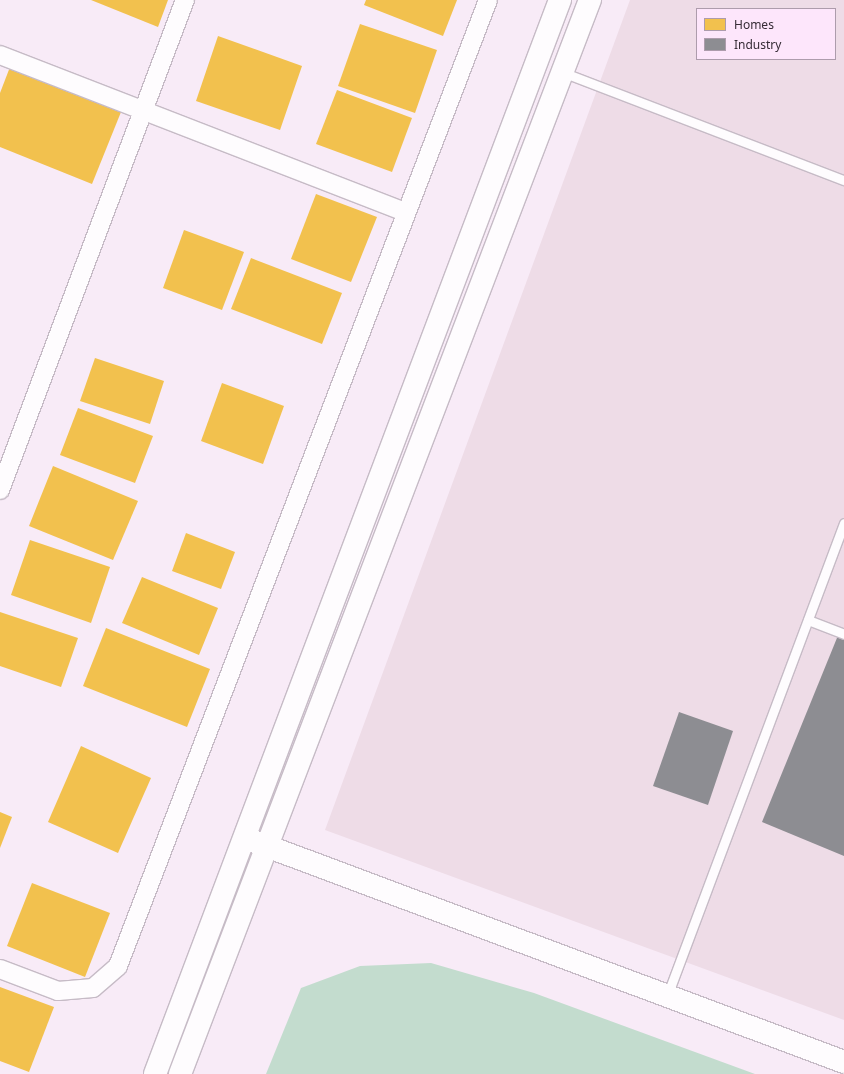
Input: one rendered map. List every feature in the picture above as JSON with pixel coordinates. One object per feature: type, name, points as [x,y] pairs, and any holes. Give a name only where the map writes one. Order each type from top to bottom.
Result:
[{"type":"main road","points":[[155,1074],[560,0]]},
{"type":"main road","points":[[180,1074],[590,0]]},
{"type":"main road","points":[[244,838],[844,1062]]},
{"type":"street","points":[[0,490],[185,0]]},
{"type":"street","points":[[0,969],[58,991],[93,988],[118,966],[405,212],[488,0]]},
{"type":"street","points":[[0,55],[405,212]]},
{"type":"lane","points":[[562,72],[844,180]]},
{"type":"lane","points":[[667,996],[844,523]]},
{"type":"lane","points":[[808,620],[844,634]]},
{"type":"shaded area","points":[[630,0],[844,0],[844,1020],[325,830]]},
{"type":"green space","points":[[431,963],[534,993],[755,1074],[266,1074],[301,988],[360,966]]},
{"type":"building: Homes","points":[[91,0],[168,0],[158,27]]},
{"type":"building: Homes","points":[[366,0],[457,0],[443,36],[364,5]]},
{"type":"building: Homes","points":[[360,24],[437,50],[415,113],[338,86]]},
{"type":"building: Homes","points":[[218,36],[302,66],[280,130],[196,101]]},
{"type":"building: Homes","points":[[10,67],[121,112],[92,184],[0,147],[0,93]]},
{"type":"building: Homes","points":[[337,90],[412,118],[392,172],[316,144]]},
{"type":"building: Homes","points":[[316,194],[377,217],[351,282],[291,259]]},
{"type":"building: Homes","points":[[184,230],[244,252],[222,310],[163,288]]},
{"type":"building: Homes","points":[[251,258],[342,293],[322,344],[231,309]]},
{"type":"building: Homes","points":[[95,358],[164,381],[150,424],[80,401]]},
{"type":"building: Homes","points":[[222,383],[284,406],[263,464],[201,441]]},
{"type":"building: Homes","points":[[78,408],[153,436],[135,483],[60,455]]},
{"type":"building: Homes","points":[[53,466],[138,501],[113,560],[29,526]]},
{"type":"building: Homes","points":[[186,533],[235,552],[221,589],[172,571]]},
{"type":"building: Homes","points":[[30,540],[110,567],[91,623],[11,595]]},
{"type":"building: Homes","points":[[142,577],[218,608],[199,655],[122,623]]},
{"type":"building: Homes","points":[[0,612],[78,638],[61,687],[0,666]]},
{"type":"building: Homes","points":[[106,628],[210,669],[187,727],[83,686]]},
{"type":"building: Homes","points":[[81,746],[151,778],[118,853],[48,822]]},
{"type":"building: Homes","points":[[0,812],[12,817],[0,848]]},
{"type":"building: Homes","points":[[32,883],[110,913],[85,977],[7,946]]},
{"type":"building: Homes","points":[[0,987],[54,1007],[29,1072],[0,1061]]},
{"type":"building: Industry","points":[[839,633],[844,635],[844,856],[762,822]]},
{"type":"building: Industry","points":[[679,712],[733,731],[708,805],[653,786]]}]
